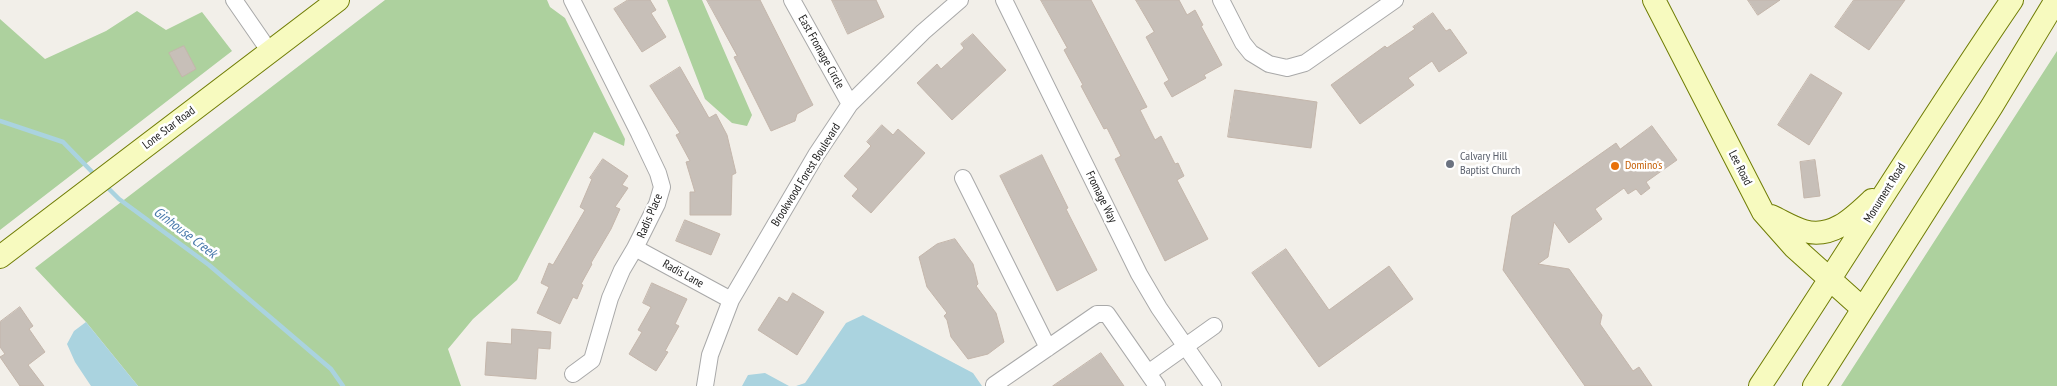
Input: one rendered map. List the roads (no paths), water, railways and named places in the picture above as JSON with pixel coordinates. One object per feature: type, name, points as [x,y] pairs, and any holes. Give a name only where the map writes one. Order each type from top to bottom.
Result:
[{"type":"main road","name":"Lone Star Road","points":[[0,256],[338,0]]},
{"type":"main road","name":"Lee Road","points":[[1654,0],[1763,212],[1794,247],[1863,309]]},
{"type":"main road","name":"Monument Road","points":[[1760,386],[2012,0]]},
{"type":"main road","points":[[1814,386],[1992,106],[2056,0]]},
{"type":"main road","points":[[1763,212],[1804,231],[1820,233],[1836,230],[1893,180]]},
{"type":"street","points":[[234,0],[270,52]]},
{"type":"street","name":"Radis Place","points":[[572,0],[658,172],[662,187],[657,204],[622,270],[610,298],[592,360],[573,374]]},
{"type":"street","name":"East Fromage Circle","points":[[792,0],[850,104]]},
{"type":"street","name":"Brookwood Forest Boulevard","points":[[705,386],[710,354],[730,300],[816,155],[850,104],[923,32],[960,0]]},
{"type":"street","name":"Fromage Way","points":[[1004,0],[1139,274],[1184,346],[1213,386]]},
{"type":"street","points":[[1220,0],[1243,43],[1251,53],[1269,64],[1287,68],[1305,63],[1395,0]]},
{"type":"street","points":[[963,178],[1048,348]]},
{"type":"street","name":"Radis Lane","points":[[635,248],[730,300]]},
{"type":"street","points":[[994,385],[1097,314],[1107,314],[1152,380],[1184,346],[1214,326]]},
{"type":"water","points":[[863,315],[973,373],[982,386],[796,386],[805,383],[846,323]]},
{"type":"water","points":[[86,322],[138,386],[91,386],[75,362],[67,344],[74,331]]},
{"type":"water","points":[[765,373],[789,386],[742,386],[748,375]]},
{"type":"waterway","name":"Ginhouse Creek","points":[[0,121],[63,142],[96,176]]},
{"type":"waterway","name":"Ginhouse Creek","points":[[105,185],[119,199],[209,265],[331,369],[343,386]]},
{"type":"place","name":"Calvary Hill Baptist Church","points":[[1450,164]]},
{"type":"place","name":"Domino's","points":[[1615,166]]}]
